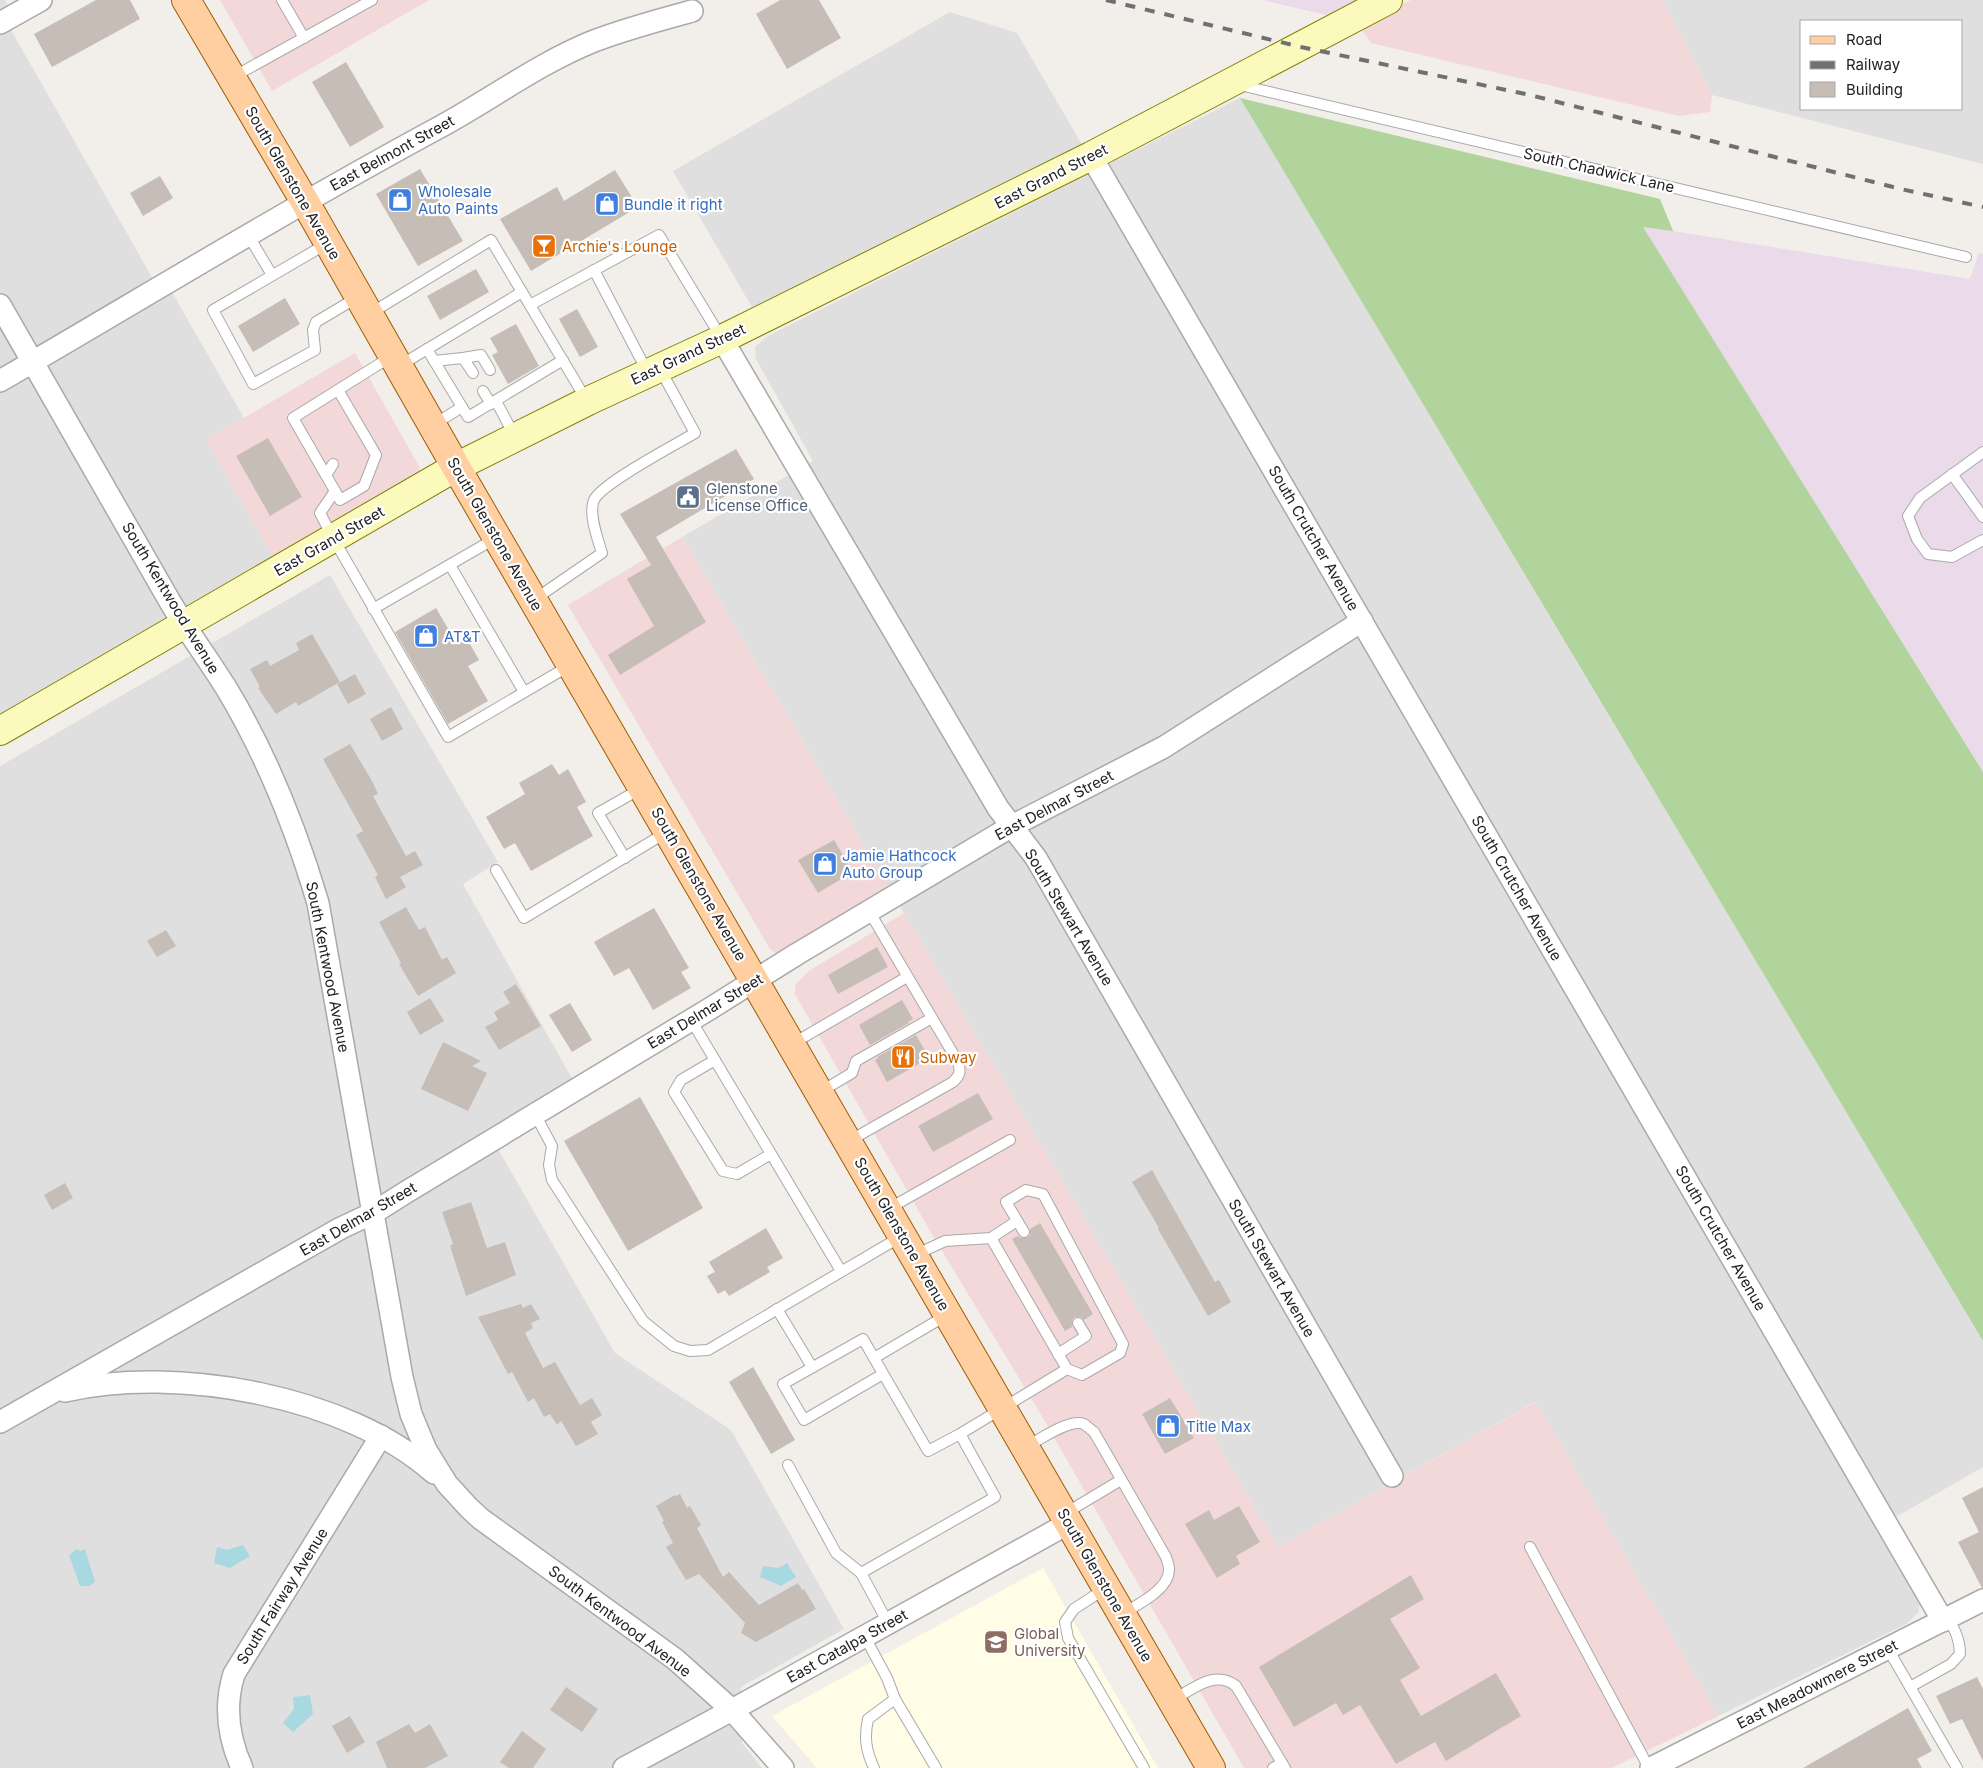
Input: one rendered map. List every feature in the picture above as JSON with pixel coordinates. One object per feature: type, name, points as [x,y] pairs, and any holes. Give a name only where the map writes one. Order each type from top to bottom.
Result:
[{"type":"main road","name":"South Glenstone Avenue","points":[[186,0],[305,202],[456,467],[1211,1768]]},
{"type":"main road","name":"East Grand Street","points":[[0,731],[456,467],[722,339],[1091,156],[1388,0]]},
{"type":"street","points":[[0,23],[40,0]]},
{"type":"street","name":"East Belmont Street","points":[[0,381],[305,202],[454,120],[553,60],[593,41],[650,22],[692,12]]},
{"type":"street","name":"South Crutcher Avenue","points":[[1091,156],[1946,1619]]},
{"type":"street","name":"South Kentwood Avenue","points":[[0,305],[184,624],[228,692],[281,795],[318,902],[406,1396],[411,1414],[426,1450],[447,1484]]},
{"type":"street","name":"South Stewart Avenue","points":[[722,339],[998,808],[1036,858],[1392,1476]]},
{"type":"street","name":"East Delmar Street","points":[[0,1422],[341,1228],[373,1214],[869,911],[1012,826],[1164,747],[1362,621]]},
{"type":"street","name":"East Delmar Street","points":[[46,1396],[104,1384],[196,1383],[258,1393],[289,1401],[381,1436]]},
{"type":"street","name":"South Kentwood Avenue","points":[[381,1436],[416,1457],[447,1484],[481,1519],[675,1659],[732,1710],[784,1768]]},
{"type":"street","name":"South Fairway Avenue","points":[[242,1768],[232,1743],[228,1714],[228,1700],[234,1674],[381,1436]]},
{"type":"street","name":"East Catalpa Street","points":[[624,1768],[865,1636],[1066,1519]]},
{"type":"street","name":"East Meadowmere Street","points":[[1650,1768],[1983,1600]]},
{"type":"lane","points":[[282,0],[304,38]]},
{"type":"lane","points":[[232,78],[372,0]]},
{"type":"lane","name":"South Chadwick Lane","points":[[1232,83],[1966,257]]},
{"type":"lane","points":[[248,235],[272,275]]},
{"type":"lane","points":[[530,305],[660,235],[722,339]]},
{"type":"lane","points":[[328,242],[213,310],[253,384],[316,350],[313,330],[316,322],[364,305],[490,240],[588,402]]},
{"type":"lane","points":[[534,600],[602,553],[593,519],[593,501],[604,487],[695,433],[654,371],[594,270]]},
{"type":"lane","points":[[338,390],[356,426],[376,455],[364,486],[340,500],[292,418],[338,390],[396,361],[427,349],[522,292]]},
{"type":"lane","points":[[427,349],[468,417],[497,397],[563,360]]},
{"type":"lane","points":[[434,361],[481,355],[490,370]]},
{"type":"lane","points":[[463,358],[473,373]]},
{"type":"lane","points":[[484,391],[497,397],[515,437]]},
{"type":"lane","points":[[432,424],[462,407]]},
{"type":"lane","points":[[1983,452],[1920,498],[1908,516],[1916,539],[1928,554],[1952,557],[1983,540]]},
{"type":"lane","points":[[326,475],[333,464]]},
{"type":"lane","points":[[1952,474],[1983,517]]},
{"type":"lane","points":[[335,491],[320,513],[448,737],[571,664]]},
{"type":"lane","points":[[374,609],[498,537]]},
{"type":"lane","points":[[450,565],[524,692]]},
{"type":"lane","points":[[625,858],[598,812],[643,787]]},
{"type":"lane","points":[[496,870],[524,918],[668,832]]},
{"type":"lane","points":[[848,1141],[953,1082],[959,1076],[960,1070],[958,1062],[869,911]]},
{"type":"lane","points":[[792,1044],[907,977]]},
{"type":"lane","points":[[820,1092],[852,1073],[856,1061],[932,1018]]},
{"type":"lane","points":[[691,1020],[841,1271]]},
{"type":"lane","points":[[715,1060],[681,1080],[674,1092],[723,1171],[737,1174],[771,1154]]},
{"type":"lane","points":[[535,1114],[552,1146],[549,1165],[552,1180],[643,1321],[674,1346],[690,1351],[708,1350],[841,1271],[908,1245],[991,1238],[1017,1221]]},
{"type":"lane","points":[[888,1210],[1010,1140]]},
{"type":"lane","points":[[991,1238],[1067,1369],[1082,1376],[1120,1353],[1123,1344],[1043,1194],[1026,1190],[1006,1202],[1024,1232]]},
{"type":"lane","points":[[777,1309],[812,1368]]},
{"type":"lane","points":[[874,1358],[948,1314]]},
{"type":"lane","points":[[1058,1354],[1086,1336],[1078,1323]]},
{"type":"lane","points":[[883,1374],[804,1420],[783,1384],[863,1338],[928,1451],[960,1434],[1067,1369]]},
{"type":"lane","points":[[1025,1448],[1060,1428],[1072,1424],[1084,1424],[1094,1432],[1166,1557],[1170,1569],[1166,1581],[1155,1593],[1122,1614]]},
{"type":"lane","points":[[861,1573],[995,1497],[960,1434]]},
{"type":"lane","points":[[788,1465],[836,1553],[861,1573],[888,1623]]},
{"type":"lane","points":[[1066,1519],[1121,1480]]},
{"type":"lane","points":[[1530,1547],[1650,1768]]},
{"type":"lane","points":[[1106,1588],[1074,1609],[1065,1622],[1068,1638],[1144,1768]]},
{"type":"lane","points":[[1910,1687],[1951,1664],[1960,1654],[1957,1633],[1946,1619]]},
{"type":"lane","points":[[865,1636],[886,1678],[894,1699],[936,1768]]},
{"type":"lane","points":[[1888,1649],[1957,1768]]},
{"type":"lane","points":[[1172,1701],[1206,1681],[1217,1678],[1229,1680],[1236,1686],[1280,1766]]},
{"type":"lane","points":[[874,1768],[868,1755],[865,1735],[868,1719],[894,1699]]},
{"type":"shaded area","points":[[0,0],[5,0],[7,4],[11,30],[153,279],[173,294],[244,418],[207,440],[277,563],[0,724]]},
{"type":"shaded area","points":[[220,0],[429,0],[272,91]]},
{"type":"shaded area","points":[[1263,0],[1360,0],[1330,16]]},
{"type":"shaded area","points":[[1411,0],[1662,0],[1712,95],[1710,112],[1679,116],[1371,43],[1360,27]]},
{"type":"shaded area","points":[[1662,0],[1983,0],[1983,164],[1712,95]]},
{"type":"shaded area","points":[[950,12],[1017,33],[1084,148],[757,316],[673,171]]},
{"type":"shaded area","points":[[1240,98],[1983,1341],[1983,1467],[1875,1529],[1920,1603],[1918,1613],[1906,1624],[1718,1716],[1535,1402],[1278,1547],[682,537],[813,461],[756,359],[755,347],[768,336]]},
{"type":"shaded area","points":[[1642,226],[1970,279],[1979,253],[1983,254],[1983,772]]},
{"type":"shaded area","points":[[355,353],[419,466],[421,474],[277,563],[206,440]]},
{"type":"shaded area","points":[[682,537],[892,893],[777,954],[770,949],[568,605]]},
{"type":"shaded area","points":[[330,575],[498,862],[463,884],[574,1082],[489,1133],[615,1353],[731,1430],[844,1629],[741,1687],[742,1743],[762,1768],[0,1768],[0,766]]},
{"type":"shaded area","points":[[904,913],[1278,1547],[1536,1402],[1718,1716],[1612,1768],[1244,1768],[1040,1413],[930,1231],[795,994],[795,985],[809,971]]},
{"type":"shaded area","name":"Global University","points":[[1043,1568],[1158,1768],[817,1768],[772,1716]]},
{"type":"green space","points":[[1240,98],[1660,199],[1673,231],[1643,227],[1983,772],[1983,1341]]},
{"type":"water","points":[[243,1545],[250,1556],[230,1568],[214,1563],[217,1547],[227,1550]]},
{"type":"water","points":[[77,1549],[80,1551],[85,1549],[95,1582],[89,1586],[80,1586],[69,1555]]},
{"type":"water","points":[[787,1563],[796,1577],[781,1586],[760,1577],[763,1566],[778,1568]]},
{"type":"water","points":[[310,1695],[313,1714],[293,1732],[283,1723],[294,1709],[293,1697]]},
{"type":"building","points":[[96,0],[130,0],[140,19],[52,67],[34,34]]},
{"type":"building","points":[[780,0],[819,0],[841,38],[787,69],[756,14]]},
{"type":"building","points":[[346,62],[384,127],[350,147],[312,82]]},
{"type":"building","points":[[420,169],[463,241],[418,266],[376,194]]},
{"type":"building","points":[[615,170],[638,207],[531,271],[500,219],[557,187],[564,201]]},
{"type":"building","points":[[160,176],[173,198],[143,216],[130,193]]},
{"type":"building","points":[[476,269],[489,292],[440,320],[427,296]]},
{"type":"building","points":[[285,298],[300,324],[253,352],[238,326]]},
{"type":"building","points":[[577,309],[598,347],[580,357],[559,319]]},
{"type":"building","points":[[516,324],[539,366],[508,384],[492,355],[498,352],[490,338]]},
{"type":"building","points":[[268,438],[302,497],[270,516],[236,456]]},
{"type":"building","points":[[736,449],[754,479],[656,537],[706,622],[620,675],[608,655],[654,626],[627,579],[651,565],[620,514]]},
{"type":"building","points":[[436,608],[457,644],[467,639],[479,660],[468,666],[488,701],[448,724],[395,632]]},
{"type":"building","points":[[312,634],[340,682],[298,706],[296,702],[276,714],[258,688],[260,687],[250,669],[267,660],[270,666],[299,650],[296,643]]},
{"type":"building","points":[[355,674],[366,694],[348,704],[337,684]]},
{"type":"building","points":[[391,707],[403,729],[382,741],[370,719]]},
{"type":"building","points":[[350,744],[372,781],[378,794],[373,796],[406,856],[415,851],[423,865],[400,877],[406,887],[386,899],[375,877],[378,875],[356,835],[363,831],[323,759]]},
{"type":"building","points":[[552,764],[559,775],[568,769],[586,802],[577,807],[593,836],[531,871],[515,843],[504,849],[486,817],[525,794],[519,783]]},
{"type":"building","points":[[834,840],[853,872],[818,893],[798,860]]},
{"type":"building","points":[[406,907],[419,930],[425,927],[442,960],[447,957],[456,973],[418,996],[399,964],[401,963],[379,922]]},
{"type":"building","points":[[654,908],[689,968],[681,972],[691,988],[653,1010],[629,968],[614,976],[594,942]]},
{"type":"building","points":[[166,930],[176,946],[157,957],[147,941]]},
{"type":"building","points":[[877,947],[888,967],[838,994],[828,975]]},
{"type":"building","points":[[516,984],[541,1026],[499,1050],[485,1027],[498,1020],[494,1012],[510,1003],[503,992]]},
{"type":"building","points":[[430,998],[444,1021],[420,1035],[407,1012]]},
{"type":"building","points":[[902,1000],[913,1019],[870,1045],[859,1025]]},
{"type":"building","points":[[570,1003],[592,1040],[572,1052],[549,1015]]},
{"type":"building","points":[[916,1035],[929,1058],[887,1082],[875,1060],[877,1057]]},
{"type":"building","points":[[443,1042],[481,1061],[472,1066],[487,1073],[468,1111],[421,1089]]},
{"type":"building","points":[[978,1093],[993,1119],[933,1152],[918,1126]]},
{"type":"building","points":[[640,1097],[703,1208],[628,1251],[564,1141]]},
{"type":"building","points":[[1152,1170],[1215,1282],[1219,1280],[1231,1302],[1208,1316],[1132,1182]]},
{"type":"building","points":[[65,1183],[73,1198],[52,1210],[44,1195]]},
{"type":"building","points":[[471,1202],[487,1248],[505,1242],[516,1275],[466,1296],[450,1246],[453,1244],[442,1212]]},
{"type":"building","points":[[1040,1223],[1093,1314],[1084,1320],[1081,1317],[1075,1317],[1072,1320],[1072,1327],[1065,1331],[1012,1239],[1018,1236],[1027,1238],[1030,1235],[1030,1229]]},
{"type":"building","points":[[766,1228],[783,1258],[767,1267],[770,1272],[729,1296],[725,1290],[718,1294],[707,1276],[715,1272],[709,1262]]},
{"type":"building","points":[[521,1304],[523,1308],[531,1304],[540,1319],[531,1323],[533,1328],[525,1333],[543,1368],[555,1362],[580,1405],[592,1398],[602,1415],[591,1422],[598,1434],[576,1446],[561,1421],[557,1425],[550,1414],[544,1417],[534,1398],[528,1402],[512,1372],[508,1374],[478,1317]]},
{"type":"building","points":[[753,1367],[795,1440],[771,1454],[729,1382]]},
{"type":"building","name":"Title Max","points":[[1170,1398],[1194,1438],[1165,1454],[1142,1414]]},
{"type":"building","points":[[1983,1487],[1982,1588],[1958,1542],[1979,1532],[1962,1498]]},
{"type":"building","points":[[680,1494],[687,1508],[690,1506],[701,1525],[697,1528],[723,1577],[729,1572],[759,1605],[798,1583],[802,1590],[804,1589],[816,1609],[756,1642],[741,1633],[745,1623],[699,1574],[686,1580],[666,1547],[673,1543],[656,1506]]},
{"type":"building","points":[[1239,1506],[1260,1542],[1236,1556],[1240,1564],[1217,1578],[1185,1524],[1209,1510],[1214,1520]]},
{"type":"building","points":[[1411,1575],[1424,1599],[1390,1619],[1420,1668],[1400,1680],[1421,1716],[1496,1673],[1521,1716],[1446,1761],[1435,1742],[1396,1764],[1360,1705],[1343,1715],[1336,1703],[1294,1727],[1259,1667]]},
{"type":"building","points":[[1977,1677],[1983,1689],[1983,1761],[1962,1719],[1950,1724],[1936,1696]]},
{"type":"building","points":[[566,1687],[598,1709],[582,1732],[550,1710]]},
{"type":"building","points":[[1908,1708],[1932,1751],[1917,1759],[1922,1768],[1803,1768]]},
{"type":"building","points":[[350,1716],[365,1742],[347,1753],[332,1726]]},
{"type":"building","points":[[409,1724],[415,1733],[430,1724],[448,1756],[425,1768],[387,1768],[376,1742]]},
{"type":"building","points":[[522,1731],[546,1749],[533,1768],[509,1768],[500,1762]]},
{"type":"railway","points":[[1106,0],[1301,47],[1530,95],[1901,189],[1983,207]]},
{"type":"place","name":"Wholesale Auto Paints","points":[[400,200]]},
{"type":"place","name":"Bundle it right","points":[[607,204]]},
{"type":"place","name":"Archie's Lounge","points":[[544,246]]},
{"type":"place","name":"Glenstone License Office","points":[[688,497]]},
{"type":"place","name":"AT&T","points":[[426,636]]},
{"type":"place","name":"Jamie Hathcock Auto Group","points":[[825,864]]},
{"type":"place","name":"Subway","points":[[903,1057]]},
{"type":"place","name":"Title Max","points":[[1168,1426]]},
{"type":"place","name":"Global University","points":[[996,1642]]}]
